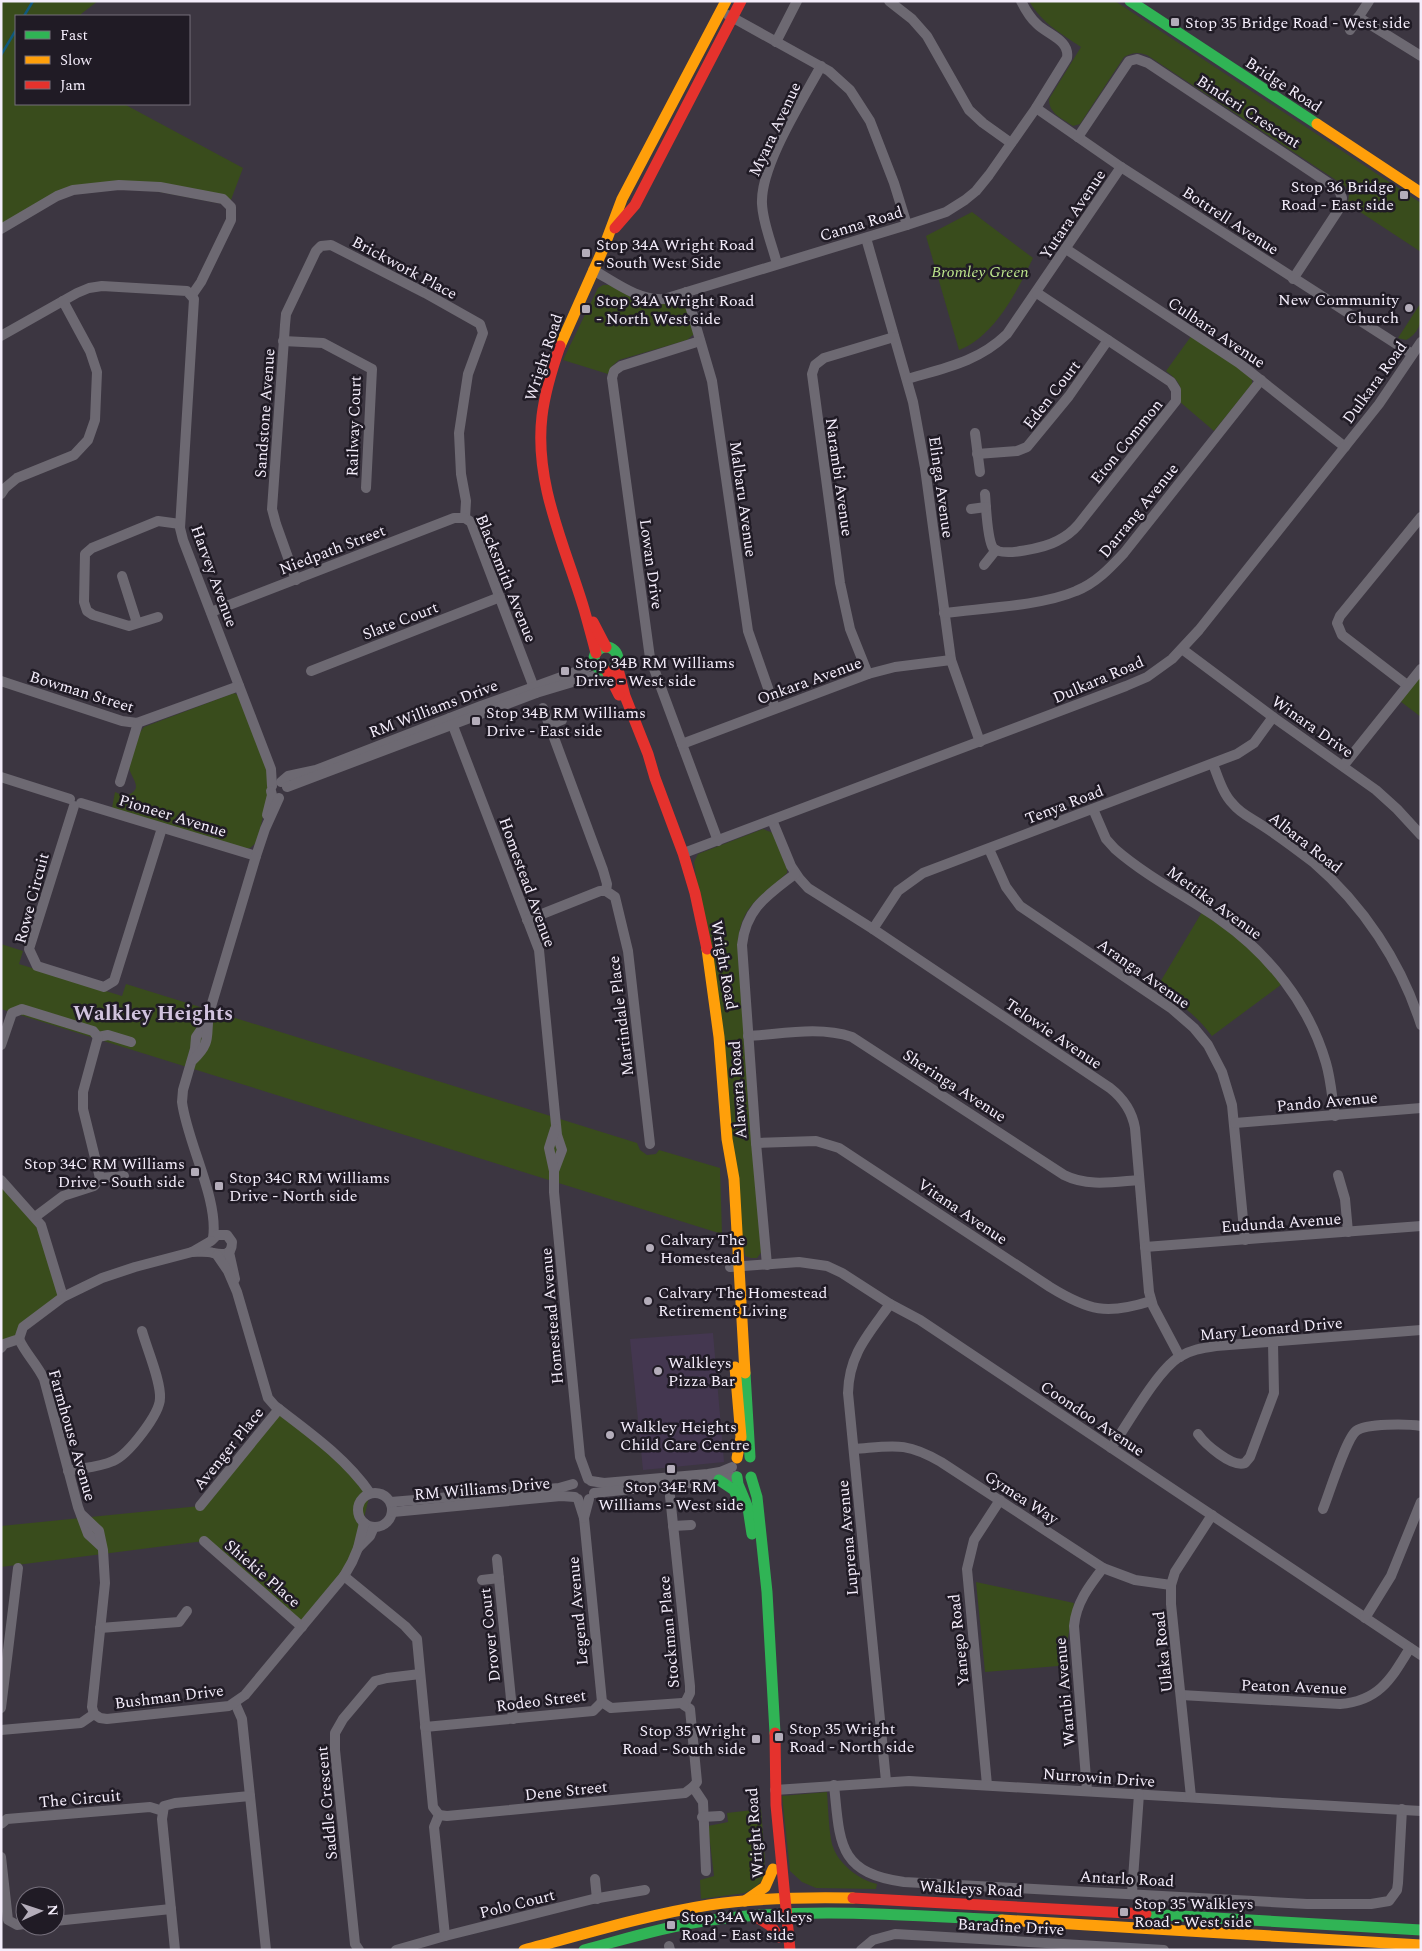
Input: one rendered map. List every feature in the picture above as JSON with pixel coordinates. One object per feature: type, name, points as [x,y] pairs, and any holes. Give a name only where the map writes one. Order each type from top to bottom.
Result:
[{"type":"main road","name":"Wright Road","points":[[611,232],[635,205],[741,1]]},
{"type":"main road","name":"Bridge Road","points":[[1130,1],[1421,193]]},
{"type":"main road","name":"Wright Road","points":[[599,653],[582,580],[555,508],[550,500],[543,474],[541,451],[542,409],[554,364],[611,232],[622,199],[723,6]]},
{"type":"main road","points":[[612,649],[617,654],[617,665],[613,670],[605,671],[597,667],[599,653],[612,649]]},
{"type":"main road","name":"Wright Road","points":[[617,665],[621,686],[684,853],[703,927],[713,988],[719,1030],[738,1238],[731,1308],[741,1437],[735,1470],[738,1484],[748,1508],[754,1551],[763,1593],[766,1598]]},
{"type":"main road","name":"Wright Road","points":[[605,671],[617,690],[627,723],[655,778]]},
{"type":"main road","name":"Wright Road","points":[[734,1267],[750,1457]]},
{"type":"main road","points":[[744,1456],[750,1457],[756,1468],[751,1477],[746,1480],[735,1470],[744,1456]]},
{"type":"main road","name":"Wright Road","points":[[751,1477],[757,1497],[774,1715],[777,1870]]},
{"type":"main road","points":[[719,1480],[736,1493],[754,1551]]},
{"type":"main road","name":"Wright Road","points":[[774,1715],[766,1769],[786,1942],[781,1950]]},
{"type":"main road","points":[[745,1902],[765,1887],[777,1870],[797,1888],[812,1898]]},
{"type":"main road","name":"Walkleys Road","points":[[524,1950],[677,1911],[709,1905],[812,1898],[894,1900],[1420,1930]]},
{"type":"main road","points":[[754,1916],[771,1926],[786,1942],[802,1921],[824,1913]]},
{"type":"main road","name":"Walkleys Road","points":[[584,1950],[682,1925],[754,1916],[824,1913],[875,1913],[1419,1945]]},
{"type":"street","points":[[776,42],[797,1]]},
{"type":"street","points":[[889,1],[912,20],[927,36],[969,110],[983,123],[1011,143]]},
{"type":"street","name":"Canna Road","points":[[593,270],[631,291],[651,299],[664,299],[946,212],[965,200],[982,184],[1065,64],[1068,53],[1061,42],[1038,25],[1020,1]]},
{"type":"street","points":[[1350,30],[1369,1]]},
{"type":"street","points":[[723,6],[732,18],[821,66],[835,75],[850,90],[867,115],[885,157],[907,225]]},
{"type":"street","points":[[1358,17],[1421,56]]},
{"type":"street","name":"Binderi Crescent","points":[[1078,137],[1129,61],[1137,59],[1148,63],[1339,190],[1342,198],[1340,206],[1293,278]]},
{"type":"street","name":"Myara Avenue","points":[[777,264],[762,210],[764,180],[780,144],[821,66]]},
{"type":"street","name":"Bottrell Avenue","points":[[1036,108],[1121,167],[1412,354]]},
{"type":"street","name":"Yutara Avenue","points":[[907,379],[958,364],[988,350],[1011,329],[1121,167]]},
{"type":"street","points":[[1,229],[57,196],[73,190],[119,185],[160,187],[223,199],[231,207],[231,220],[201,282],[192,295],[187,291],[102,286],[82,291],[1,336]]},
{"type":"street","name":"Elinga Avenue","points":[[866,238],[907,379],[921,440],[951,660],[980,742]]},
{"type":"street","name":"Brickwork Place","points":[[316,251],[321,246],[331,245],[425,293],[480,324]]},
{"type":"street","name":"Culbara Avenue","points":[[1066,249],[1239,363],[1345,447]]},
{"type":"street","name":"Sandstone Avenue","points":[[296,580],[272,509],[286,314],[316,251]]},
{"type":"street","name":"Malbaru Avenue","points":[[686,292],[712,381],[745,617],[751,641],[775,708]]},
{"type":"street","name":"Eton Common","points":[[996,550],[1007,552],[1042,546],[1053,543],[1069,534],[1175,404],[1177,394],[1174,384],[1036,293]]},
{"type":"street","name":"Harvey Avenue","points":[[192,295],[195,303],[180,524],[183,540],[279,788]]},
{"type":"street","points":[[1,494],[17,478],[74,455],[88,440],[95,420],[97,372],[90,351],[64,301]]},
{"type":"street","name":"Blacksmith Avenue","points":[[480,324],[483,333],[468,374],[459,433],[461,474],[466,501],[465,518],[471,522],[535,690]]},
{"type":"street","name":"Narambi Avenue","points":[[868,674],[850,629],[840,583],[812,374],[815,365],[824,358],[894,337]]},
{"type":"street","name":"Eden Court","points":[[977,454],[1017,451],[1027,447],[1069,396],[1108,340]]},
{"type":"street","name":"Railway Court","points":[[284,341],[323,343],[372,369],[366,488]]},
{"type":"street","name":"Lowan Drive","points":[[700,341],[621,366],[612,374],[648,648],[653,668],[718,841]]},
{"type":"street","name":"Dulkara Road","points":[[684,853],[1136,682],[1163,666],[1182,649],[1219,606],[1395,382],[1421,342]]},
{"type":"street","name":"Darrang Avenue","points":[[944,613],[1057,598],[1077,591],[1102,576],[1124,553],[1261,380]]},
{"type":"street","points":[[975,433],[980,472]]},
{"type":"street","points":[[984,564],[996,550],[991,543],[985,494]]},
{"type":"street","points":[[971,509],[986,507]]},
{"type":"street","points":[[1407,685],[1342,634],[1337,623],[1340,616],[1421,517]]},
{"type":"street","name":"Niedpath Street","points":[[211,612],[454,518],[465,518]]},
{"type":"street","points":[[158,617],[129,626],[87,611],[84,602],[85,554],[92,548],[158,521],[180,524]]},
{"type":"street","points":[[122,576],[137,623]]},
{"type":"street","name":"Slate Court","points":[[311,671],[500,598]]},
{"type":"street","name":"Winara Drive","points":[[1182,649],[1273,717],[1344,765],[1386,799],[1421,835]]},
{"type":"street","name":"RM Williams Drive","points":[[279,788],[535,690],[586,668],[599,653]]},
{"type":"street","name":"Onkara Avenue","points":[[682,744],[868,674],[895,667],[951,660]]},
{"type":"street","points":[[1344,765],[1421,670]]},
{"type":"street","name":"RM Williams Drive","points":[[535,690],[596,675],[605,671]]},
{"type":"street","name":"Bowman Street","points":[[1,681],[122,721],[138,723],[239,686]]},
{"type":"street","name":"Martindale Place","points":[[543,708],[603,870],[607,884],[606,891],[615,897],[628,951],[650,1144]]},
{"type":"street","name":"Tenya Road","points":[[873,929],[898,891],[910,881],[930,870],[1212,764],[1249,747],[1259,738],[1273,717]]},
{"type":"street","points":[[550,725],[562,720]]},
{"type":"street","name":"Homestead Avenue","points":[[451,722],[536,940],[540,960],[556,1124],[549,1148],[554,1171],[554,1192],[580,1457],[575,1482]]},
{"type":"street","points":[[120,782],[138,723]]},
{"type":"street","name":"Albara Road","points":[[1212,764],[1224,791],[1233,805],[1312,862],[1336,884],[1364,916],[1396,965],[1421,1025]]},
{"type":"street","name":"Pioneer Avenue","points":[[1,777],[75,803],[256,856]]},
{"type":"street","points":[[237,1292],[228,1271],[211,1245],[215,1227],[182,1106],[183,1090],[193,1060],[196,1035],[208,1020],[256,856],[279,788]]},
{"type":"street","name":"Rowe Circuit","points":[[75,803],[29,949],[37,966],[104,987],[114,981],[162,828]]},
{"type":"street","name":"Mettika Avenue","points":[[1093,809],[1102,831],[1115,849],[1233,929],[1260,953],[1280,976],[1300,1005],[1319,1044],[1326,1065],[1335,1116]]},
{"type":"street","name":"Telowie Avenue","points":[[772,820],[795,874],[808,888],[873,929],[1119,1096],[1127,1106],[1134,1122],[1144,1248],[1151,1301],[1180,1357]]},
{"type":"street","name":"Aranga Avenue","points":[[989,849],[1006,887],[1020,906],[1171,1008],[1194,1028],[1208,1045],[1222,1072],[1229,1092],[1235,1124],[1245,1240]]},
{"type":"street","name":"Alawara Road","points":[[767,1265],[742,945],[744,932],[754,909],[795,874]]},
{"type":"street","points":[[527,920],[600,891],[606,891]]},
{"type":"street","points":[[1,1045],[12,1013],[22,1009],[93,1031],[98,1037]]},
{"type":"street","name":"Sheringa Avenue","points":[[748,1036],[823,1031],[852,1037],[1064,1175],[1080,1182],[1089,1183],[1139,1180]]},
{"type":"street","points":[[98,1037],[108,1035],[131,1042]]},
{"type":"street","points":[[98,1037],[83,1092],[83,1109],[100,1178]]},
{"type":"street","name":"Pando Avenue","points":[[1235,1124],[1421,1108]]},
{"type":"street","name":"Vitana Avenue","points":[[756,1143],[816,1141],[839,1148],[1050,1287],[1082,1305],[1115,1309],[1151,1301]]},
{"type":"street","points":[[1338,1175],[1345,1199],[1348,1232]]},
{"type":"street","points":[[35,1217],[63,1196],[94,1186],[100,1178],[124,1176]]},
{"type":"street","points":[[1,1180],[41,1225],[63,1297]]},
{"type":"street","points":[[210,1205],[219,1218],[223,1234]]},
{"type":"street","name":"Eudunda Avenue","points":[[1144,1248],[1421,1226]]},
{"type":"street","points":[[1,1348],[4,1344],[19,1339],[23,1327],[63,1297],[102,1278],[192,1252],[217,1235],[223,1234],[229,1237],[232,1242],[229,1252],[237,1292],[268,1398],[348,1467],[361,1480],[370,1493]]},
{"type":"street","points":[[192,1252],[224,1255],[229,1252]]},
{"type":"street","name":"Coondoo Avenue","points":[[734,1267],[799,1262],[827,1266],[847,1276],[890,1304],[920,1320],[1421,1655]]},
{"type":"street","name":"Luprena Avenue","points":[[886,1781],[848,1393],[851,1367],[858,1350],[890,1304]]},
{"type":"street","name":"Mary Leonard Drive","points":[[1111,1448],[1161,1374],[1170,1364],[1193,1350],[1421,1330]]},
{"type":"street","points":[[68,1471],[113,1461],[126,1452],[157,1411],[160,1399],[159,1387],[142,1332]]},
{"type":"street","name":"Farmhouse Avenue","points":[[19,1339],[22,1346],[38,1366],[44,1379],[81,1515],[90,1537],[103,1550],[105,1583],[92,1707],[94,1714]]},
{"type":"street","points":[[1198,1434],[1210,1448],[1235,1464],[1245,1463],[1250,1456],[1274,1393],[1273,1343]]},
{"type":"street","name":"Avenger Place","points":[[200,1506],[279,1409]]},
{"type":"street","points":[[1323,1509],[1348,1444],[1355,1432],[1369,1427],[1409,1424],[1421,1426]]},
{"type":"street","name":"Gymea Way","points":[[854,1449],[898,1446],[920,1450],[1103,1568],[1135,1580],[1171,1585]]},
{"type":"street","name":"Homestead Avenue","points":[[580,1457],[590,1480]]},
{"type":"street","points":[[348,1467],[356,1483],[361,1500],[358,1511],[364,1523],[374,1527],[385,1525],[390,1519],[392,1507],[384,1494],[370,1493],[361,1500]]},
{"type":"street","points":[[735,1470],[719,1480],[592,1496],[584,1500],[576,1498],[572,1490],[575,1482],[583,1478],[604,1483],[735,1470]]},
{"type":"street","points":[[590,1480],[594,1486],[592,1496]]},
{"type":"street","name":"RM Williams Drive","points":[[392,1507],[564,1488],[575,1482]]},
{"type":"street","name":"RM Williams Drive","points":[[392,1507],[561,1496],[576,1498]]},
{"type":"street","name":"Legend Avenue","points":[[584,1518],[592,1496]]},
{"type":"street","name":"Stockman Place","points":[[670,1496],[690,1686],[690,1693],[684,1704],[690,1710],[697,1782],[694,1787],[703,1802],[702,1817],[706,1871]]},
{"type":"street","name":"Legend Avenue","points":[[576,1498],[584,1518],[602,1702]]},
{"type":"street","name":"Yanego Road","points":[[987,1785],[967,1569],[974,1540],[1000,1500]]},
{"type":"street","points":[[1365,1618],[1391,1576],[1421,1502]]},
{"type":"street","name":"Ulaka Road","points":[[1191,1797],[1171,1585],[1178,1565],[1212,1515]]},
{"type":"street","name":"Bushman Drive","points":[[1,1730],[81,1723],[94,1714],[100,1718],[107,1719],[215,1709],[235,1703],[245,1695],[344,1576],[358,1548],[364,1523]]},
{"type":"street","points":[[673,1526],[691,1525]]},
{"type":"street","name":"Bushman Drive","points":[[358,1548],[370,1536],[374,1527]]},
{"type":"street","name":"Shiekie Place","points":[[204,1541],[302,1627]]},
{"type":"street","name":"Drover Court","points":[[497,1559],[513,1719]]},
{"type":"street","points":[[1,1708],[18,1568]]},
{"type":"street","name":"Warubi Avenue","points":[[1088,1791],[1074,1626],[1077,1611],[1083,1597],[1103,1568]]},
{"type":"street","points":[[344,1576],[405,1626],[417,1639],[433,1807],[439,1815],[434,1827],[445,1936],[396,1950]]},
{"type":"street","name":"Drover Court","points":[[482,1580],[499,1578]]},
{"type":"street","points":[[100,1628],[179,1622],[187,1612]]},
{"type":"street","name":"Peaton Avenue","points":[[1181,1695],[1340,1704],[1356,1702],[1369,1698],[1382,1689],[1397,1670],[1410,1648]]},
{"type":"street","name":"Saddle Crescent","points":[[358,1950],[355,1944],[335,1750],[335,1733],[343,1719],[375,1681],[420,1674]]},
{"type":"street","name":"Rodeo Street","points":[[425,1727],[593,1711],[602,1702],[611,1708],[682,1702],[684,1704]]},
{"type":"street","points":[[235,1703],[242,1719],[266,1950]]},
{"type":"street","name":"Nurrowin Drive","points":[[775,1790],[886,1781],[987,1785],[1421,1811]]},
{"type":"street","name":"Antarlo Road","points":[[834,1785],[840,1836],[845,1850],[859,1867],[876,1877],[904,1882],[1307,1904],[1384,1903],[1392,1898],[1397,1890],[1402,1809]]},
{"type":"street","name":"Dene Street","points":[[439,1815],[447,1816],[685,1793],[694,1787]]},
{"type":"street","points":[[1132,1893],[1139,1794]]},
{"type":"street","points":[[175,1950],[162,1819],[164,1806],[176,1803],[250,1796]]},
{"type":"street","name":"The Circuit","points":[[1,1824],[7,1819],[150,1806],[163,1811]]},
{"type":"street","points":[[702,1817],[720,1816]]},
{"type":"street","points":[[1,1857],[8,1920],[15,1924]]},
{"type":"street","points":[[595,1879],[597,1899]]},
{"type":"street","name":"Polo Court","points":[[445,1936],[597,1899],[645,1890]]},
{"type":"street","points":[[65,1920],[171,1909]]},
{"type":"street","name":"Baradine Drive","points":[[861,1950],[873,1940],[895,1934],[1164,1950]]},
{"type":"shaded area","points":[[713,1333],[724,1462],[643,1470],[630,1339]]},
{"type":"green space","points":[[1,1],[98,1],[81,15],[15,15],[15,105],[126,105],[243,168],[229,205],[129,186],[57,196],[1,229]]},
{"type":"green space","points":[[1029,1],[1115,1],[1421,203],[1421,252],[1348,204],[1349,194],[1345,186],[1147,55],[1136,53],[1124,57],[1080,124],[1073,126],[1054,112],[1049,99],[1081,47],[1046,22]]},
{"type":"green space","name":"Bromley Green","points":[[972,212],[1033,258],[1012,298],[994,324],[972,344],[959,350],[926,236]]},
{"type":"green space","points":[[603,285],[609,285],[637,300],[649,303],[682,302],[689,310],[694,334],[687,340],[619,360],[612,366],[608,374],[563,360],[598,288]]},
{"type":"green space","points":[[1420,304],[1421,315],[1418,329],[1406,340],[1398,338]]},
{"type":"green space","points":[[1192,335],[1252,378],[1252,384],[1214,431],[1180,402],[1181,392],[1179,384],[1166,371]]},
{"type":"green space","points":[[1421,675],[1421,717],[1400,701]]},
{"type":"green space","points":[[234,693],[238,695],[269,769],[270,786],[257,842],[250,848],[245,849],[112,808],[115,792],[124,796],[135,790],[136,783],[129,767],[138,735],[144,727]]},
{"type":"green space","points":[[763,829],[773,833],[787,868],[787,873],[753,904],[742,921],[739,933],[738,947],[763,1250],[757,1258],[751,1258],[745,1256],[694,862],[698,854]]},
{"type":"green space","points":[[1202,912],[1244,945],[1282,984],[1212,1036],[1187,1010],[1156,989]]},
{"type":"green space","points":[[1,944],[23,951],[19,964],[122,996],[126,984],[637,1143],[640,1150],[647,1155],[656,1154],[659,1150],[720,1168],[722,1234],[1,1009]]},
{"type":"green space","points":[[1,1182],[41,1225],[63,1297],[1,1348]]},
{"type":"green space","points":[[275,1406],[348,1467],[370,1493],[362,1526],[344,1576],[302,1627],[204,1541],[1,1567],[1,1526],[200,1506]]},
{"type":"green space","points":[[976,1582],[1074,1603],[1067,1643],[1070,1665],[985,1672]]},
{"type":"green space","points":[[827,1792],[831,1836],[836,1853],[845,1865],[857,1875],[877,1884],[876,1889],[816,1888],[802,1882],[790,1871],[782,1796]]},
{"type":"green space","points":[[761,1809],[765,1859],[763,1879],[756,1887],[745,1893],[701,1899],[700,1880],[714,1876],[708,1826],[728,1822],[727,1813]]},
{"type":"waterway","points":[[25,15],[33,1]]},
{"type":"waterway","points":[[1,55],[15,32]]},
{"type":"traffic: fast","points":[[1130,1],[1317,124]]},
{"type":"traffic: fast","points":[[606,647],[611,648],[617,654],[618,659],[617,664],[611,670],[606,671],[601,670],[595,664],[594,659],[595,654],[601,648],[606,647]]},
{"type":"traffic: fast","points":[[745,1373],[750,1457]]},
{"type":"traffic: fast","points":[[737,1477],[748,1508],[752,1534]]},
{"type":"traffic: fast","points":[[751,1477],[757,1497],[767,1592],[775,1733]]},
{"type":"traffic: fast","points":[[719,1480],[734,1490],[739,1501]]},
{"type":"traffic: fast","points":[[584,1950],[655,1931],[698,1922],[774,1914],[850,1913],[1002,1920]]},
{"type":"traffic: fast","points":[[1146,1914],[1421,1930]]},
{"type":"traffic: slow","points":[[560,346],[604,247],[622,199],[726,1]]},
{"type":"traffic: slow","points":[[1317,124],[1421,193]]},
{"type":"traffic: slow","points":[[707,949],[719,1037],[727,1139],[734,1179],[745,1373]]},
{"type":"traffic: slow","points":[[735,1367],[741,1437],[737,1458]]},
{"type":"traffic: slow","points":[[745,1901],[765,1887],[773,1869]]},
{"type":"traffic: slow","points":[[524,1950],[639,1919],[709,1905],[781,1898],[853,1898]]},
{"type":"traffic: slow","points":[[1002,1920],[1421,1945]]},
{"type":"traffic: jam","points":[[615,228],[635,205],[741,1]]},
{"type":"traffic: jam","points":[[560,346],[543,407],[541,441],[543,466],[553,514],[584,609],[596,653]]},
{"type":"traffic: jam","points":[[593,622],[606,647]]},
{"type":"traffic: jam","points":[[617,665],[625,696],[683,853],[695,893],[707,949]]},
{"type":"traffic: jam","points":[[607,671],[619,695]]},
{"type":"traffic: jam","points":[[775,1733],[776,1805],[790,1950]]},
{"type":"traffic: jam","points":[[853,1898],[1146,1914]]},
{"type":"traffic: jam","points":[[755,1916],[771,1926],[779,1937]]},
{"type":"place","name":"Stop 35 Bridge Road - West side","points":[[1175,22]]},
{"type":"place","name":"Stop 36 Bridge Road - East side","points":[[1404,195]]},
{"type":"place","name":"Stop 34A Wright Road - South West Side","points":[[586,253]]},
{"type":"place","name":"New Community Church","points":[[1409,308]]},
{"type":"place","name":"Stop 34A Wright Road - North West side","points":[[586,309]]},
{"type":"place","name":"Stop 34B RM Williams Drive - West side","points":[[565,671]]},
{"type":"place","name":"Stop 34B RM Williams Drive - East side","points":[[476,721]]},
{"type":"place","name":"Stop 34C RM Williams Drive - South side","points":[[195,1172]]},
{"type":"place","name":"Stop 34C RM Williams Drive - North side","points":[[219,1186]]},
{"type":"place","name":"Calvary The Homestead","points":[[650,1248]]},
{"type":"place","name":"Calvary The Homestead Retirement Living","points":[[648,1301]]},
{"type":"place","name":"Walkleys Pizza Bar","points":[[658,1371]]},
{"type":"place","name":"Walkley Heights Child Care Centre","points":[[610,1435]]},
{"type":"place","name":"Stop 34E RM Williams - West side","points":[[671,1469]]},
{"type":"place","name":"Stop 35 Wright Road - North side","points":[[779,1737]]},
{"type":"place","name":"Stop 35 Wright Road - South side","points":[[756,1739]]},
{"type":"place","name":"Stop 35 Walkleys Road - West side","points":[[1124,1912]]},
{"type":"place","name":"Stop 34A Walkleys Road - East side","points":[[671,1925]]},
{"type":"district","name":"Walkley Heights","points":[[153,1013]]}]
